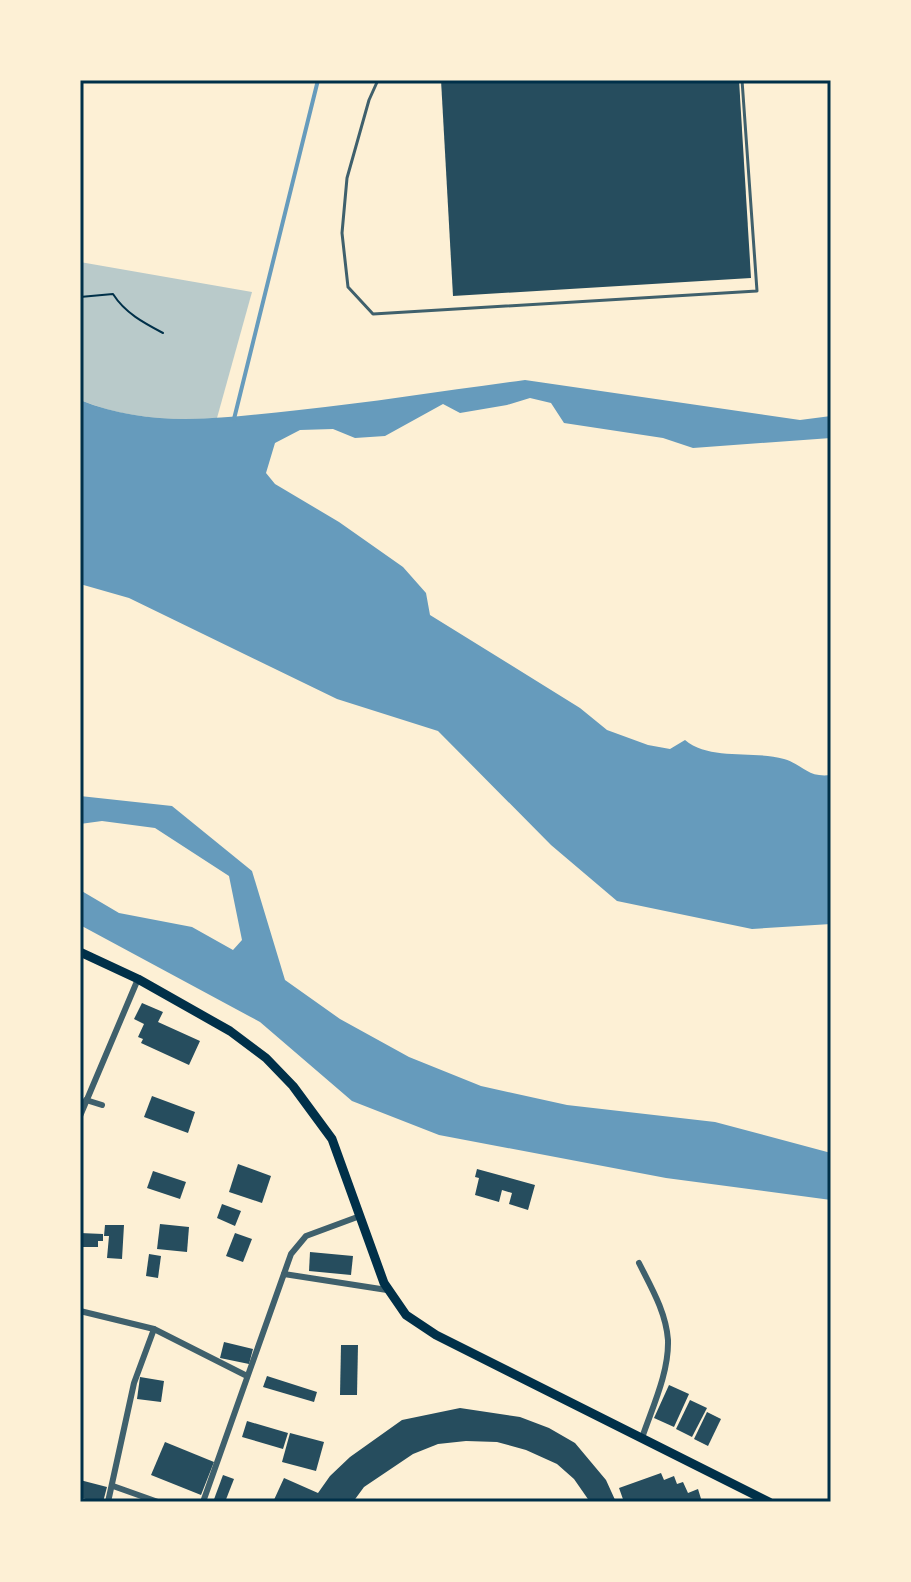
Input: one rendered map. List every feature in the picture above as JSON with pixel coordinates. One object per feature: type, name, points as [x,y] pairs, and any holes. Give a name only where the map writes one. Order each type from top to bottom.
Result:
[{"type":"main road","points":[[80,952],[138,979],[230,1031],[266,1058],[293,1086],[332,1139],[389,1290],[406,1315],[436,1335],[769,1502]]},
{"type":"street","points":[[80,1116],[138,979]]},
{"type":"street","points":[[86,1100],[102,1105]]},
{"type":"street","points":[[203,1502],[291,1254],[306,1236],[360,1216]]},
{"type":"street","points":[[639,1263],[658,1302],[668,1337],[664,1370],[642,1438]]},
{"type":"street","points":[[284,1274],[389,1290]]},
{"type":"street","points":[[80,1311],[154,1329],[247,1376]]},
{"type":"street","points":[[108,1502],[134,1383],[154,1329]]},
{"type":"street","points":[[113,1486],[158,1502]]},
{"type":"lane","points":[[378,80],[369,100],[347,178],[342,233],[348,287],[373,314],[757,291],[742,80]]},
{"type":"path","points":[[80,297],[113,294],[120,305],[136,318],[163,333]]},
{"type":"shaded area","points":[[80,262],[252,292],[217,418],[147,417],[113,411],[80,400]]},
{"type":"water","points":[[525,380],[800,420],[831,416],[831,438],[693,448],[663,438],[564,423],[551,403],[530,398],[460,413],[443,404],[385,436],[355,438],[333,429],[300,430],[275,443],[266,473],[275,484],[339,522],[403,567],[426,593],[430,615],[580,708],[607,730],[648,745],[670,749],[685,740],[707,751],[772,756],[816,775],[831,775],[831,924],[752,929],[617,901],[551,845],[438,731],[337,699],[129,598],[80,584],[80,400],[134,415],[215,418],[327,407]]},
{"type":"water","points":[[80,796],[172,806],[252,871],[285,980],[340,1019],[409,1057],[481,1086],[567,1105],[715,1122],[831,1153],[831,1200],[666,1178],[439,1135],[352,1101],[260,1022],[80,925],[80,890],[119,913],[192,927],[233,950],[242,940],[229,876],[155,828],[102,821],[80,824]]},
{"type":"building","points":[[441,80],[739,80],[751,278],[453,296]]},
{"type":"building","points":[[142,1003],[163,1012],[158,1022],[200,1041],[189,1065],[141,1043],[143,1039],[138,1037],[144,1024],[134,1019]]},
{"type":"building","points":[[152,1096],[195,1112],[188,1133],[144,1117]]},
{"type":"building","points":[[238,1164],[271,1176],[262,1203],[229,1192]]},
{"type":"building","points":[[477,1169],[535,1185],[528,1210],[509,1204],[512,1193],[502,1190],[499,1202],[475,1195],[479,1178],[475,1177]]},
{"type":"building","points":[[153,1171],[186,1182],[180,1199],[147,1188]]},
{"type":"building","points":[[222,1204],[241,1211],[235,1226],[217,1218]]},
{"type":"building","points":[[160,1224],[189,1227],[187,1252],[157,1249]]},
{"type":"building","points":[[105,1225],[124,1225],[122,1259],[107,1258],[109,1236],[104,1236]]},
{"type":"building","points":[[80,1233],[103,1234],[103,1241],[98,1241],[98,1247],[80,1247]]},
{"type":"building","points":[[235,1233],[252,1239],[243,1262],[226,1256]]},
{"type":"building","points":[[310,1252],[353,1256],[351,1275],[309,1271]]},
{"type":"building","points":[[149,1254],[161,1256],[158,1278],[146,1276]]},
{"type":"building","points":[[224,1342],[253,1349],[249,1364],[220,1358]]},
{"type":"building","points":[[341,1345],[358,1345],[357,1395],[340,1395]]},
{"type":"building","points":[[267,1376],[317,1392],[314,1402],[263,1387]]},
{"type":"building","points":[[140,1377],[164,1381],[161,1402],[137,1399]]},
{"type":"building","points":[[669,1385],[689,1394],[674,1427],[654,1418]]},
{"type":"building","points":[[690,1400],[707,1408],[692,1437],[676,1429]]},
{"type":"building","points":[[460,1408],[520,1417],[549,1428],[575,1443],[606,1480],[616,1502],[590,1502],[574,1479],[557,1464],[526,1450],[497,1442],[466,1441],[438,1444],[413,1454],[364,1487],[353,1502],[273,1502],[284,1478],[318,1493],[350,1457],[402,1420]]},
{"type":"building","points":[[707,1412],[721,1419],[708,1446],[694,1439]]},
{"type":"building","points":[[247,1421],[288,1433],[283,1449],[242,1437]]},
{"type":"building","points":[[290,1433],[324,1442],[316,1471],[282,1462]]},
{"type":"building","points":[[165,1442],[214,1462],[201,1495],[151,1475]]},
{"type":"building","points":[[661,1473],[664,1480],[674,1476],[677,1484],[683,1482],[688,1493],[698,1489],[702,1502],[624,1502],[619,1488]]},
{"type":"building","points":[[223,1475],[234,1479],[225,1502],[213,1502]]},
{"type":"building","points":[[80,1480],[107,1487],[103,1502],[80,1498]]},
{"type":"waterway","points":[[234,419],[318,80]]}]
